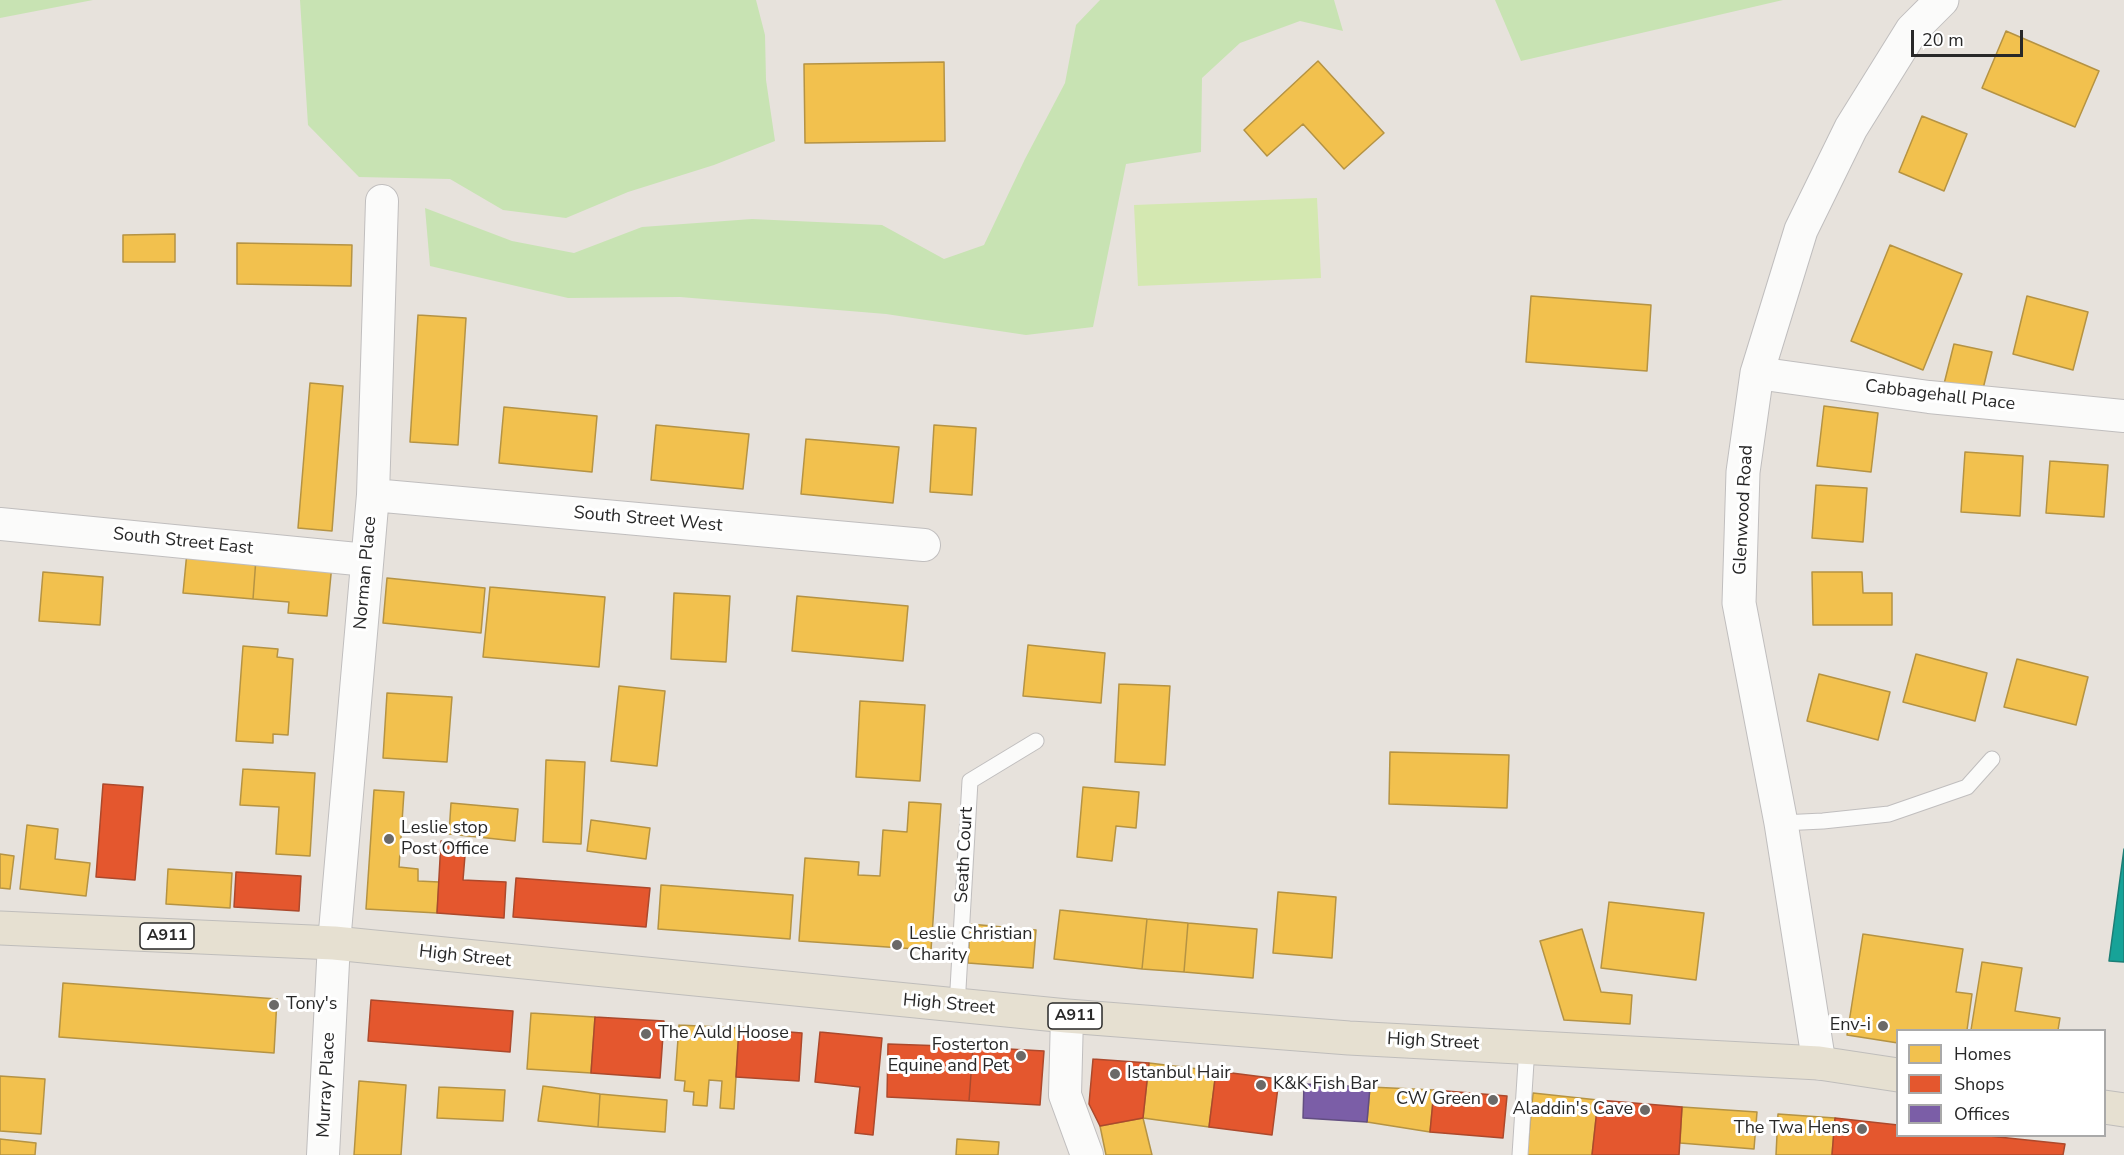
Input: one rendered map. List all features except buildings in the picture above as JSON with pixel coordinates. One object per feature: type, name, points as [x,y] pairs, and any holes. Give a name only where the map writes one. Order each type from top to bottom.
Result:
[{"type":"main road","name":"High Street","points":[[0,928],[334,944],[1067,1016],[1348,1038],[1818,1063],[1896,1075]]},
{"type":"main road","points":[[2106,1107],[2124,1110]]},
{"type":"street","name":"Glenwood Road","points":[[1818,1063],[1781,823],[1739,603],[1743,472],[1757,373],[1801,230],[1851,128],[1912,30],[1942,0]]},
{"type":"street","name":"Norman Place","points":[[334,944],[373,495],[382,201]]},
{"type":"street","name":"Cabbagehall Place","points":[[1757,373],[1929,397],[2124,416]]},
{"type":"street","name":"South Street West","points":[[373,495],[924,545]]},
{"type":"street","name":"South Street East","points":[[0,524],[367,560]]},
{"type":"street","name":"Murray Place","points":[[323,1155],[334,944]]},
{"type":"street","points":[[1067,1016],[1065,1095],[1087,1155]]},
{"type":"lane","name":"Seath Court","points":[[957,1006],[970,780],[1036,741]]},
{"type":"lane","points":[[1781,823],[1889,814],[1967,788],[1992,759]]},
{"type":"lane","points":[[1520,1155],[1527,1047]]},
{"type":"green space","points":[[0,0],[93,0],[0,18]]},
{"type":"green space","points":[[300,0],[756,0],[765,35],[766,80],[775,141],[714,165],[628,192],[566,218],[503,210],[450,179],[359,177],[308,125]]},
{"type":"green space","points":[[1100,0],[1334,0],[1343,31],[1300,21],[1240,43],[1202,78],[1201,152],[1126,164],[1093,327],[1026,335],[886,314],[680,297],[568,298],[430,266],[425,208],[512,241],[574,253],[642,227],[752,219],[882,225],[944,259],[984,245],[1065,83],[1076,25]]},
{"type":"green space","points":[[1495,0],[1783,0],[1521,61]]},
{"type":"green space","points":[[1317,198],[1321,278],[1138,286],[1134,205]]},
{"type":"place","name":"Leslie stop Post Office","points":[[389,839]]},
{"type":"place","name":"Leslie Christian Charity","points":[[897,945]]},
{"type":"place","name":"Tony's","points":[[274,1005]]},
{"type":"place","name":"Env-i","points":[[1883,1026]]},
{"type":"place","name":"The Auld Hoose","points":[[646,1034]]},
{"type":"place","name":"Fosterton Equine and Pet","points":[[1021,1056]]},
{"type":"place","name":"Istanbul Hair","points":[[1115,1074]]},
{"type":"place","name":"K&K Fish Bar","points":[[1261,1085]]},
{"type":"place","name":"CW Green","points":[[1493,1100]]},
{"type":"place","name":"Aladdin's Cave","points":[[1645,1110]]},
{"type":"place","name":"The Twa Hens","points":[[1862,1129]]}]
